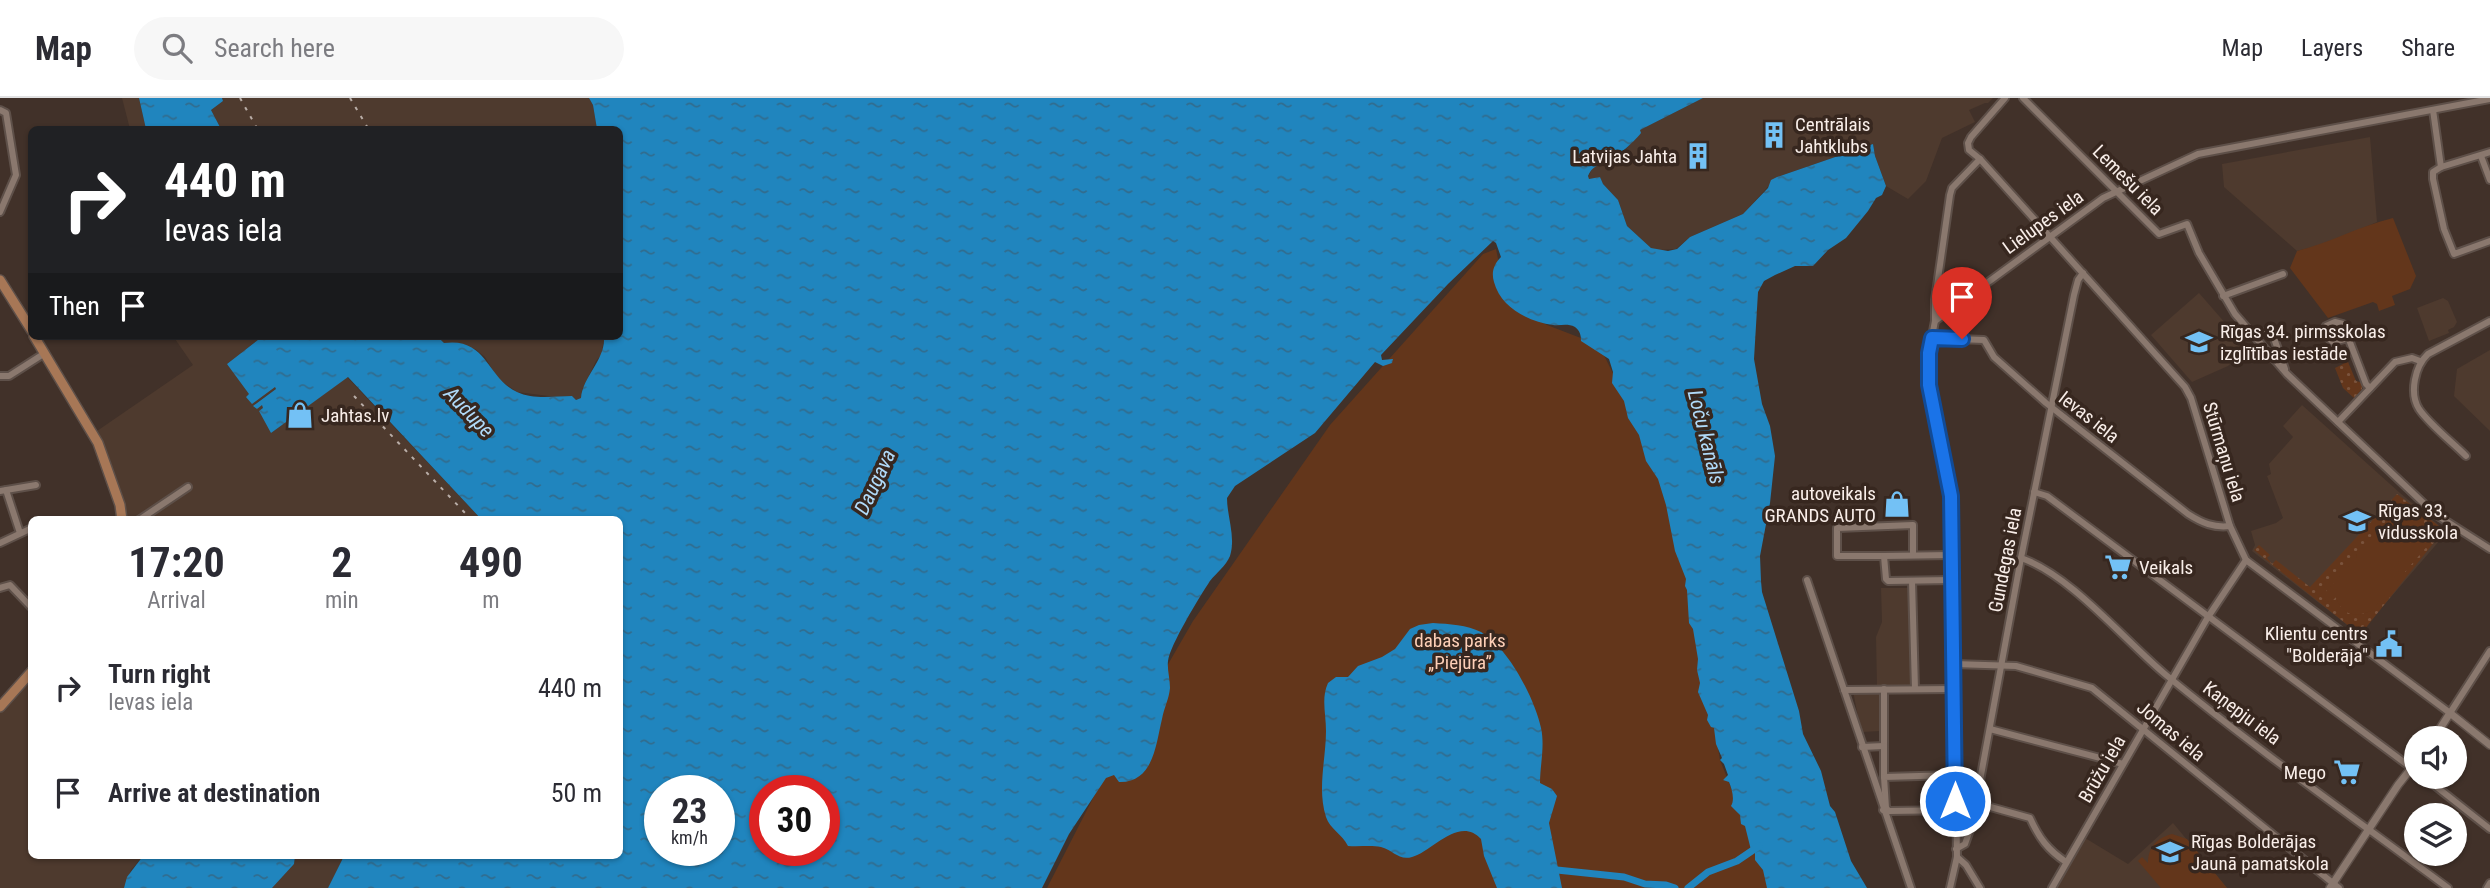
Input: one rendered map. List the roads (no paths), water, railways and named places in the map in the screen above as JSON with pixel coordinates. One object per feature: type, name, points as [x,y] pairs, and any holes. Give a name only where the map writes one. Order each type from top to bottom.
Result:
[{"type":"main road","points":[[0,280],[28,325]]},
{"type":"main road","points":[[36,340],[98,443],[121,516]]},
{"type":"main road","points":[[0,707],[28,676]]},
{"type":"street","points":[[1950,888],[1957,857],[1952,555],[1949,480],[1929,385],[1929,353],[1952,188],[1980,159],[1969,150],[1968,143],[2005,98]]},
{"type":"street","name":"Lemešu iela","points":[[2023,98],[2159,234],[2187,223],[2199,253],[2223,296],[2244,327],[2287,374],[2435,514],[2490,549]]},
{"type":"street","name":"Lielupes iela","points":[[1935,321],[2085,210],[2116,191],[2211,150],[2490,99]]},
{"type":"street","points":[[0,110],[6,113],[16,175],[0,212]]},
{"type":"street","points":[[2433,110],[2441,167]]},
{"type":"street","points":[[2490,152],[2441,167],[2433,172],[2433,179],[2444,229],[2454,254],[2490,241]]},
{"type":"street","points":[[2481,156],[2490,180]]},
{"type":"street","name":"Stūrmaņu iela","points":[[1980,159],[2185,387],[2191,398],[2230,526],[2246,560],[2490,746]]},
{"type":"street","name":"Gundegas iela","points":[[1956,849],[1965,844],[1976,803],[2051,407],[2074,295],[2082,273]]},
{"type":"street","points":[[2223,296],[2283,274]]},
{"type":"street","points":[[2466,456],[2417,406],[2416,374],[2420,360],[2439,347],[2490,321]]},
{"type":"street","points":[[2254,336],[2271,330],[2287,374]]},
{"type":"street","name":"Ievas iela","points":[[1932,338],[1984,340],[1994,357],[2051,407],[2197,520],[2218,528],[2230,526]]},
{"type":"street","points":[[2348,338],[2370,388]]},
{"type":"street","points":[[0,376],[9,376],[45,354]]},
{"type":"street","points":[[2337,422],[2395,362],[2412,358],[2420,360]]},
{"type":"street","points":[[20,533],[3,491],[36,485]]},
{"type":"street","points":[[145,516],[188,487]]},
{"type":"street","points":[[2034,492],[2047,496],[2404,763]]},
{"type":"street","points":[[1913,555],[1913,525],[1837,528],[1837,556],[1952,555]]},
{"type":"street","points":[[1,542],[28,530]]},
{"type":"street","points":[[1884,556],[1888,581],[1952,580]]},
{"type":"street","name":"Kaņepju iela","points":[[2021,558],[2080,596],[2172,680],[2448,888]]},
{"type":"street","name":"Brūžu iela","points":[[2052,888],[2208,617],[2246,560]]},
{"type":"street","points":[[1807,580],[1910,888]]},
{"type":"street","points":[[1912,581],[1915,689]]},
{"type":"street","points":[[0,588],[10,585],[28,604]]},
{"type":"street","points":[[2441,726],[2490,651]]},
{"type":"street","name":"Jomas iela","points":[[1954,664],[2002,664],[2032,669],[2085,685],[2109,700],[2334,886]]},
{"type":"street","points":[[1844,690],[1954,689]]},
{"type":"street","points":[[1884,690],[1884,809]]},
{"type":"street","points":[[1990,729],[2123,764]]},
{"type":"street","points":[[1862,747],[1884,746]]},
{"type":"street","points":[[1884,777],[1955,775]]},
{"type":"street","points":[[2334,886],[2404,782]]},
{"type":"street","points":[[2439,789],[2490,829]]},
{"type":"street","points":[[1955,801],[1976,803],[2030,818],[2040,840],[2066,862]]},
{"type":"street","points":[[1884,809],[1956,810]]},
{"type":"street","points":[[1957,857],[1966,865],[1980,888]]},
{"type":"street","points":[[2487,888],[2490,883]]},
{"type":"water","points":[[139,98],[222,98],[223,101],[211,110],[219,126],[145,126]]},
{"type":"water","points":[[589,98],[1703,98],[1640,130],[1641,133],[1629,146],[1595,167],[1588,176],[1589,179],[1600,177],[1618,200],[1627,226],[1651,248],[1668,251],[1677,249],[1690,237],[1743,214],[1768,188],[1771,180],[1873,144],[1886,186],[1882,195],[1876,198],[1846,238],[1828,250],[1813,266],[1795,266],[1764,281],[1758,292],[1754,359],[1775,456],[1760,556],[1762,592],[1799,711],[1803,734],[1821,771],[1830,806],[1835,812],[1851,861],[1867,888],[1767,888],[1763,870],[1755,860],[1755,852],[1751,850],[1745,826],[1741,824],[1740,815],[1731,806],[1731,788],[1729,782],[1723,780],[1728,775],[1720,760],[1722,758],[1716,744],[1714,728],[1707,720],[1708,715],[1698,692],[1698,659],[1693,629],[1689,623],[1686,579],[1675,551],[1666,505],[1658,479],[1646,461],[1639,435],[1628,418],[1624,401],[1612,383],[1613,372],[1609,359],[1581,341],[1580,333],[1575,327],[1534,320],[1509,306],[1494,282],[1494,268],[1501,257],[1493,241],[1381,355],[1382,360],[1393,359],[1392,363],[1383,366],[1375,362],[1315,433],[1235,486],[1227,498],[1232,534],[1230,556],[1210,581],[1170,654],[1169,692],[1151,760],[1140,776],[1131,781],[1119,782],[1114,775],[1106,778],[1069,834],[1042,888],[328,888],[342,859],[623,859],[623,516],[478,516],[348,377],[271,433],[259,411],[263,408],[262,405],[257,409],[253,406],[276,389],[275,387],[252,404],[246,397],[249,394],[227,364],[258,340],[441,340],[444,343],[469,346],[478,352],[499,378],[517,392],[537,397],[572,396],[576,400],[581,398],[601,354],[604,340],[623,340],[623,126],[596,126]]},
{"type":"water","points":[[1433,623],[1464,626],[1491,639],[1510,661],[1533,703],[1542,735],[1540,783],[1552,789],[1557,796],[1549,823],[1562,888],[1497,888],[1484,856],[1481,839],[1473,833],[1455,833],[1420,854],[1403,858],[1381,847],[1348,846],[1326,817],[1322,785],[1326,731],[1324,700],[1328,683],[1336,677],[1348,677],[1358,666],[1395,649],[1410,629]]},
{"type":"water","points":[[141,859],[295,859],[294,864],[272,888],[124,888],[127,877]]},
{"type":"waterway","points":[[1688,888],[1708,872],[1737,861],[1759,846]]},
{"type":"waterway","points":[[1557,870],[1624,877],[1645,884],[1675,888]]},
{"type":"railway","points":[[240,98],[256,126]]},
{"type":"railway","points":[[350,98],[367,126]]},
{"type":"railway","points":[[354,396],[466,514]]},
{"type":"place","name":"Centrālais Jahtklubs","points":[[1774,135]]},
{"type":"place","name":"Latvijas Jahta","points":[[1698,156]]},
{"type":"place","name":"Rīgas 34. pirmsskolas izglītības iestāde","points":[[2199,342]]},
{"type":"place","name":"Jahtas.lv","points":[[300,415]]},
{"type":"place","name":"autoveikals GRANDS AUTO","points":[[1897,504]]},
{"type":"place","name":"Rīgas 33. vidusskola","points":[[2357,521]]},
{"type":"place","name":"Veikals","points":[[2118,567]]},
{"type":"place","name":"Klientu centrs \"Bolderāja\"","points":[[2389,644]]},
{"type":"place","name":"Mego","points":[[2347,772]]},
{"type":"place","name":"Rīgas Bolderājas Jaunā pamatskola","points":[[2170,852]]},
{"type":"water label","name":"Audupe","points":[[469,412]]},
{"type":"water label","name":"Loču kanāls","points":[[1706,437]]},
{"type":"water label","name":"Daugava","points":[[875,482]]},
{"type":"park label","name":"dabas parks „Piejūra”","points":[[1460,651]]}]
